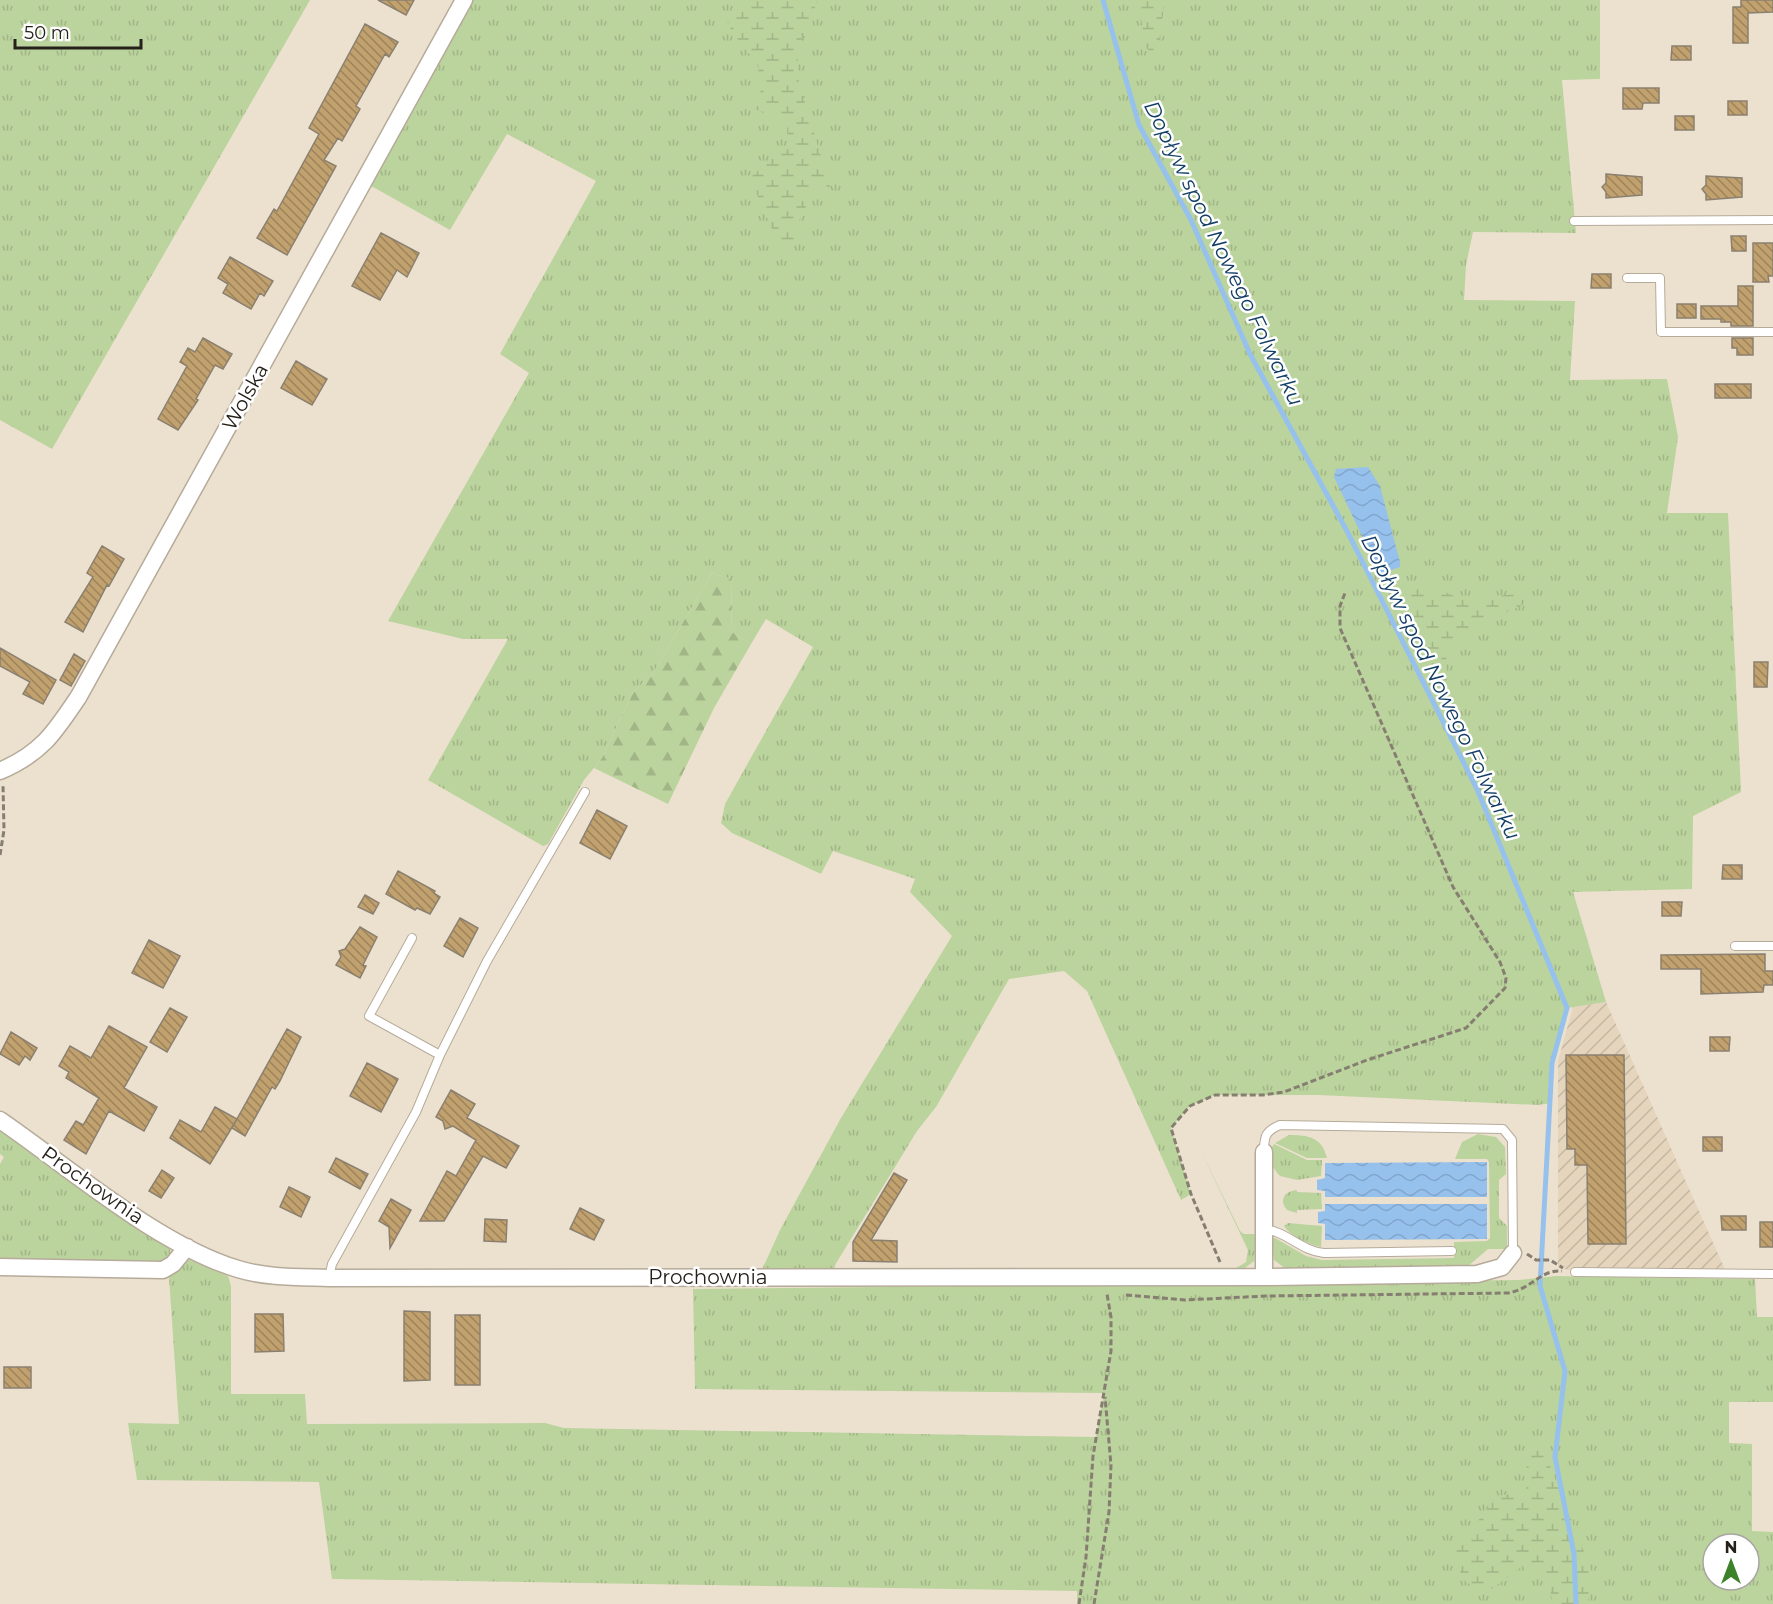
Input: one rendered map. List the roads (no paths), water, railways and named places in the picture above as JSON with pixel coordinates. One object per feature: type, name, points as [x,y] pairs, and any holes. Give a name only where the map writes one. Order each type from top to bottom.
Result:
[{"type":"street","name":"Wolska","points":[[2,776],[49,740],[79,696],[465,0]]},
{"type":"street","name":"Prochownia","points":[[0,1120],[123,1207],[187,1248],[213,1261],[241,1270],[275,1275],[329,1278],[1264,1277],[1477,1274],[1502,1268],[1514,1253]]},
{"type":"street","points":[[1264,1152],[1264,1277]]},
{"type":"street","points":[[0,1267],[163,1270],[173,1264],[187,1248]]},
{"type":"lane","points":[[1574,221],[1773,220]]},
{"type":"lane","points":[[1627,278],[1660,278],[1661,332],[1773,332]]},
{"type":"lane","points":[[329,1278],[332,1264],[416,1112],[440,1054],[487,961],[585,792]]},
{"type":"lane","points":[[412,938],[369,1016],[440,1054]]},
{"type":"lane","points":[[1735,946],[1773,946]]},
{"type":"lane","points":[[1264,1152],[1264,1136],[1270,1129],[1280,1125],[1503,1129],[1512,1140],[1514,1253]]},
{"type":"lane","points":[[1264,1229],[1281,1234],[1309,1251],[1324,1253],[1452,1251]]},
{"type":"lane","points":[[1575,1272],[1773,1274]]},
{"type":"water","points":[[1368,467],[1380,486],[1400,562],[1400,567],[1380,574],[1334,477],[1336,469]]},
{"type":"water","points":[[1487,1162],[1487,1197],[1325,1197],[1325,1191],[1317,1190],[1317,1180],[1325,1178],[1325,1163]]},
{"type":"water","points":[[1325,1204],[1487,1204],[1487,1239],[1325,1240],[1325,1224],[1318,1223],[1318,1212],[1325,1211]]},
{"type":"waterway","name":"Dopływ spod Nowego Folwarku","points":[[1103,0],[1139,125],[1191,220],[1250,354],[1348,533],[1477,789],[1567,1008],[1552,1063],[1540,1286],[1565,1371],[1555,1457],[1574,1554],[1576,1604]]}]
